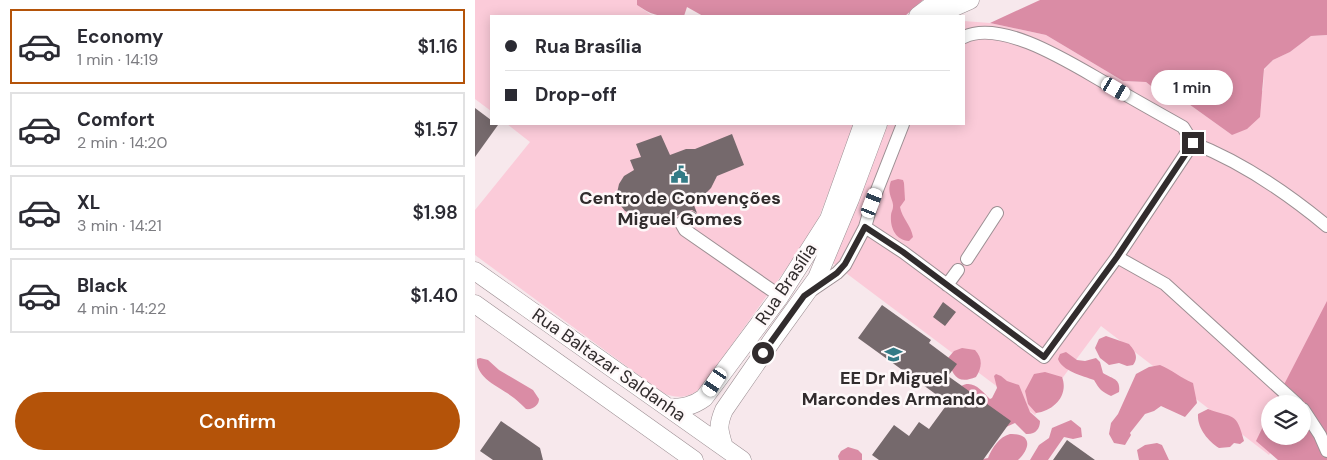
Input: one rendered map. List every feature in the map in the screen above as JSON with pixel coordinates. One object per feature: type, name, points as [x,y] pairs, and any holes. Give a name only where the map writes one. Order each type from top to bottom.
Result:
[{"type":"main road","points":[[919,15],[939,0]]},
{"type":"main road","points":[[942,15],[952,8],[970,0]]},
{"type":"main road","name":"Rua Brasília","points":[[669,408],[682,408],[693,405],[704,398],[780,296],[829,219],[863,125]]},
{"type":"main road","name":"Rua Brasília","points":[[724,447],[719,422],[724,410],[817,278],[850,199],[877,125]]},
{"type":"main road","name":"Rua Baltazar Saldanha","points":[[475,271],[742,460]]},
{"type":"main road","name":"Rua Baltazar Saldanha","points":[[475,304],[694,460]]},
{"type":"main road","points":[[519,336],[536,314]]},
{"type":"street","points":[[965,37],[980,32],[1002,34],[1049,51],[1183,127],[1193,143],[1213,151],[1265,181],[1327,226]]},
{"type":"street","points":[[804,296],[837,273],[845,264],[865,227],[872,203],[903,125]]},
{"type":"street","points":[[865,227],[903,252],[1044,357],[1117,257],[1193,143]]},
{"type":"street","points":[[967,259],[997,213]]},
{"type":"street","points":[[691,218],[681,223],[685,230],[780,296]]},
{"type":"street","points":[[1117,257],[1165,284],[1287,395]]},
{"type":"street","points":[[947,285],[958,270]]},
{"type":"street","points":[[757,328],[773,339]]},
{"type":"street","points":[[1311,420],[1321,435],[1327,450]]},
{"type":"shaded area","points":[[475,0],[637,0],[637,5],[653,15],[490,15],[490,110],[475,99]]},
{"type":"shaded area","points":[[637,0],[923,0],[906,15],[701,15],[687,7],[684,15],[659,15],[637,5]]},
{"type":"shaded area","points":[[1040,0],[1327,0],[1327,35],[1311,36],[1290,52],[1273,60],[1264,69],[1260,117],[1247,129],[1232,135],[1186,102],[1169,100],[1146,82],[1123,81],[1046,35],[990,23]]},
{"type":"shaded area","points":[[965,21],[990,23],[1046,35],[1123,81],[1146,82],[1169,100],[1186,102],[1232,135],[1263,90],[1264,70],[1273,60],[1290,52],[1311,36],[1327,35],[1327,361],[1306,395],[1261,395],[1261,445],[1275,445],[1269,455],[1101,326],[1035,415],[830,261],[881,125],[965,125]]},
{"type":"shaded area","points":[[508,125],[855,125],[814,230],[700,389],[687,396],[678,397],[663,393],[475,255],[475,210],[530,142]]},
{"type":"shaded area","points":[[903,180],[904,183],[905,200],[900,207],[912,233],[913,237],[909,241],[900,238],[894,232],[891,224],[893,204],[890,186],[891,181]]},
{"type":"shaded area","points":[[1327,301],[1327,460],[1278,460],[1256,441],[1261,431],[1261,445],[1311,445],[1311,395],[1279,395]]},
{"type":"shaded area","points":[[1106,336],[1129,344],[1133,349],[1136,359],[1133,365],[1127,366],[1119,363],[1109,365],[1100,358],[1095,348],[1099,339]]},
{"type":"shaded area","points":[[962,348],[975,350],[979,357],[980,366],[976,377],[960,379],[956,377],[951,369],[948,358],[954,351]]},
{"type":"shaded area","points":[[1066,352],[1077,360],[1085,361],[1096,358],[1100,362],[1103,373],[1117,381],[1119,392],[1111,396],[1101,390],[1094,380],[1064,367],[1058,359],[1060,354]]},
{"type":"shaded area","points":[[477,359],[488,360],[499,370],[533,390],[539,399],[537,405],[531,409],[526,409],[514,398],[490,382],[480,372]]},
{"type":"shaded area","points":[[1160,365],[1193,383],[1197,403],[1185,417],[1161,406],[1145,414],[1130,433],[1131,435],[1125,445],[1114,443],[1109,434],[1111,423],[1118,414],[1136,374],[1149,367]]},
{"type":"shaded area","points":[[1045,372],[1062,377],[1064,384],[1062,396],[1049,409],[1036,413],[1028,404],[1025,391],[1034,374]]},
{"type":"shaded area","points":[[996,374],[1007,381],[1019,385],[1030,412],[1040,421],[1038,429],[1034,432],[1026,434],[1015,423],[1006,427],[961,386],[965,384],[973,385],[990,399],[997,388],[994,376]]},
{"type":"shaded area","points":[[1208,409],[1236,420],[1244,441],[1240,444],[1234,443],[1230,447],[1219,448],[1211,442],[1201,429],[1198,419],[1198,414]]},
{"type":"shaded area","points":[[1071,420],[1081,428],[1082,437],[1073,439],[1064,437],[1048,460],[1030,460],[1039,445],[1049,438],[1052,428]]},
{"type":"shaded area","points":[[1010,434],[1022,436],[1027,442],[1025,451],[1018,460],[978,460],[988,458],[996,443]]},
{"type":"shaded area","points":[[1157,443],[1162,445],[1169,460],[1139,460],[1137,450],[1145,445]]},
{"type":"shaded area","points":[[848,447],[858,450],[862,454],[862,460],[839,460],[838,456],[841,451]]},
{"type":"building","points":[[475,108],[490,119],[490,125],[498,125],[475,157]]},
{"type":"building","points":[[732,134],[744,165],[717,176],[711,188],[705,194],[692,200],[697,213],[692,210],[687,211],[677,216],[671,225],[668,216],[657,220],[655,215],[639,217],[625,211],[621,206],[617,193],[619,184],[624,176],[634,170],[630,160],[641,157],[636,144],[661,135],[670,155],[686,149],[695,149]]},
{"type":"building","points":[[943,302],[956,312],[945,326],[933,317]]},
{"type":"building","points":[[882,305],[931,340],[929,343],[957,364],[948,376],[1011,421],[983,460],[879,460],[872,455],[894,425],[909,436],[919,422],[929,429],[948,403],[858,338]]},
{"type":"building","points":[[501,421],[540,448],[543,460],[493,460],[480,451]]},
{"type":"building","points":[[1067,440],[1095,460],[1053,460]]},
{"type":"place","name":"Centro de Convenções Miguel Gomes","points":[[680,175]]},
{"type":"place","name":"EE Dr Miguel Marcondes Armando","points":[[894,355]]},
{"type":"route","points":[[763,353],[804,296],[837,273],[845,264],[865,227],[903,252],[1044,357],[1117,257],[1193,143]]}]
